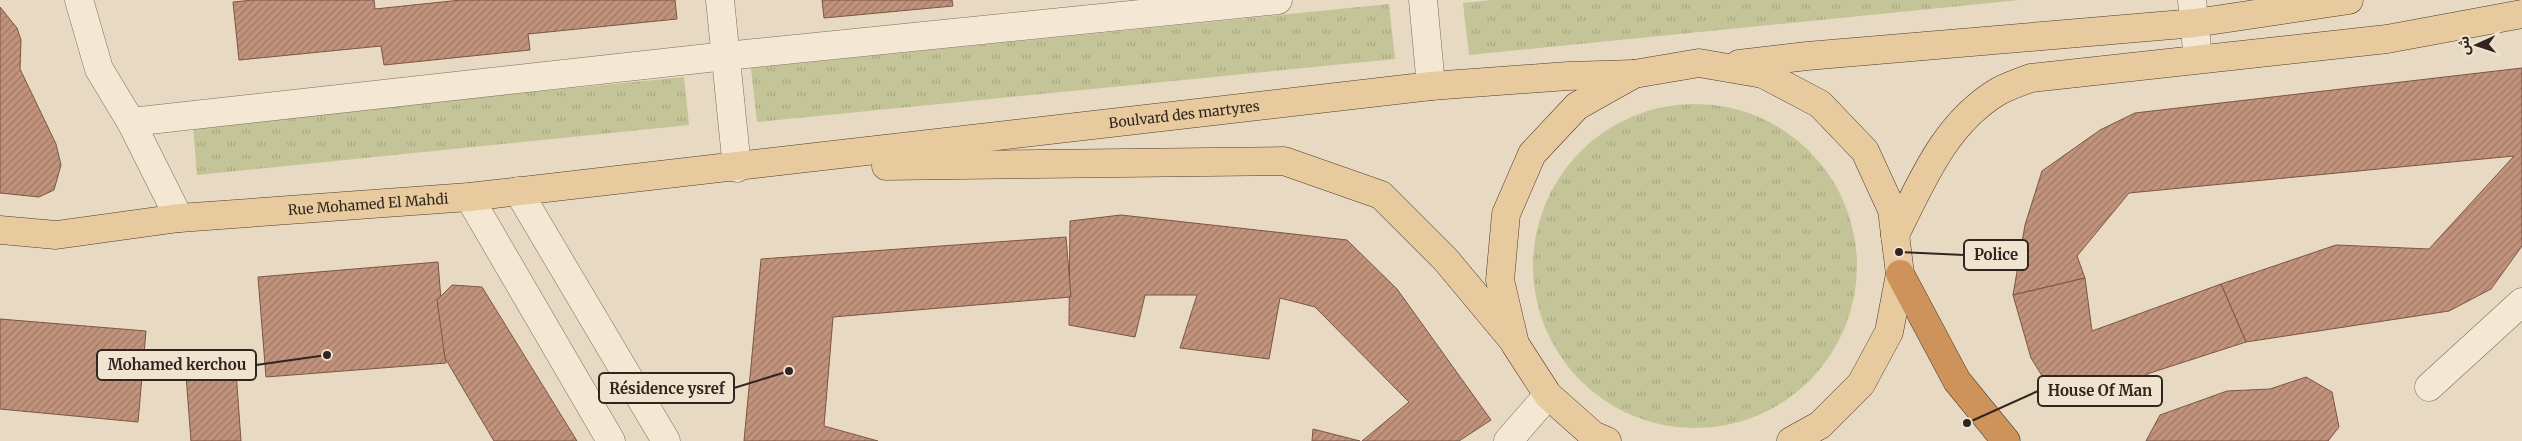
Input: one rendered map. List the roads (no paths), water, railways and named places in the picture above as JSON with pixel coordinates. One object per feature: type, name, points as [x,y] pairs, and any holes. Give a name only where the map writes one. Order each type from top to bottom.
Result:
[{"type":"highway","points":[[1900,274],[1957,380],[2006,441]]},
{"type":"main road","points":[[1720,67],[2194,11],[2349,0]]},
{"type":"main road","points":[[1895,235],[1931,164],[1949,135],[1972,111],[1999,91],[2030,78],[2386,39],[2522,14]]},
{"type":"main road","points":[[1516,344],[1500,280],[1506,214],[1532,154],[1577,106],[1634,74],[1699,63],[1763,74],[1820,104],[1865,151],[1892,210],[1900,274],[1888,332],[1861,384],[1820,425],[1791,441]]},
{"type":"main road","name":"Boulvard des martyres","points":[[736,168],[1431,86],[1568,76],[1634,74]]},
{"type":"main road","points":[[736,168],[1284,161],[1381,195],[1446,260],[1516,344],[1548,396],[1593,435],[1607,441]]},
{"type":"main road","name":"Rue Mohamed El Mahdi","points":[[0,230],[56,235],[179,218],[469,197],[736,168]]},
{"type":"street","points":[[79,0],[99,69],[131,122],[179,218]]},
{"type":"street","points":[[720,0],[736,168]]},
{"type":"street","points":[[131,122],[726,56],[1278,0]]},
{"type":"street","points":[[1423,0],[1431,86]]},
{"type":"street","points":[[2194,11],[2198,59]]},
{"type":"street","points":[[518,191],[666,441]]},
{"type":"street","points":[[469,197],[611,441]]},
{"type":"street","points":[[2429,387],[2522,302]]},
{"type":"street","points":[[1508,441],[1548,396]]},
{"type":"place","name":"Police","points":[[1899,252]]},
{"type":"place","name":"Mohamed kerchou","points":[[327,355]]},
{"type":"place","name":"Résidence ysref","points":[[789,371]]},
{"type":"place","name":"House Of Man","points":[[1967,423]]}]
